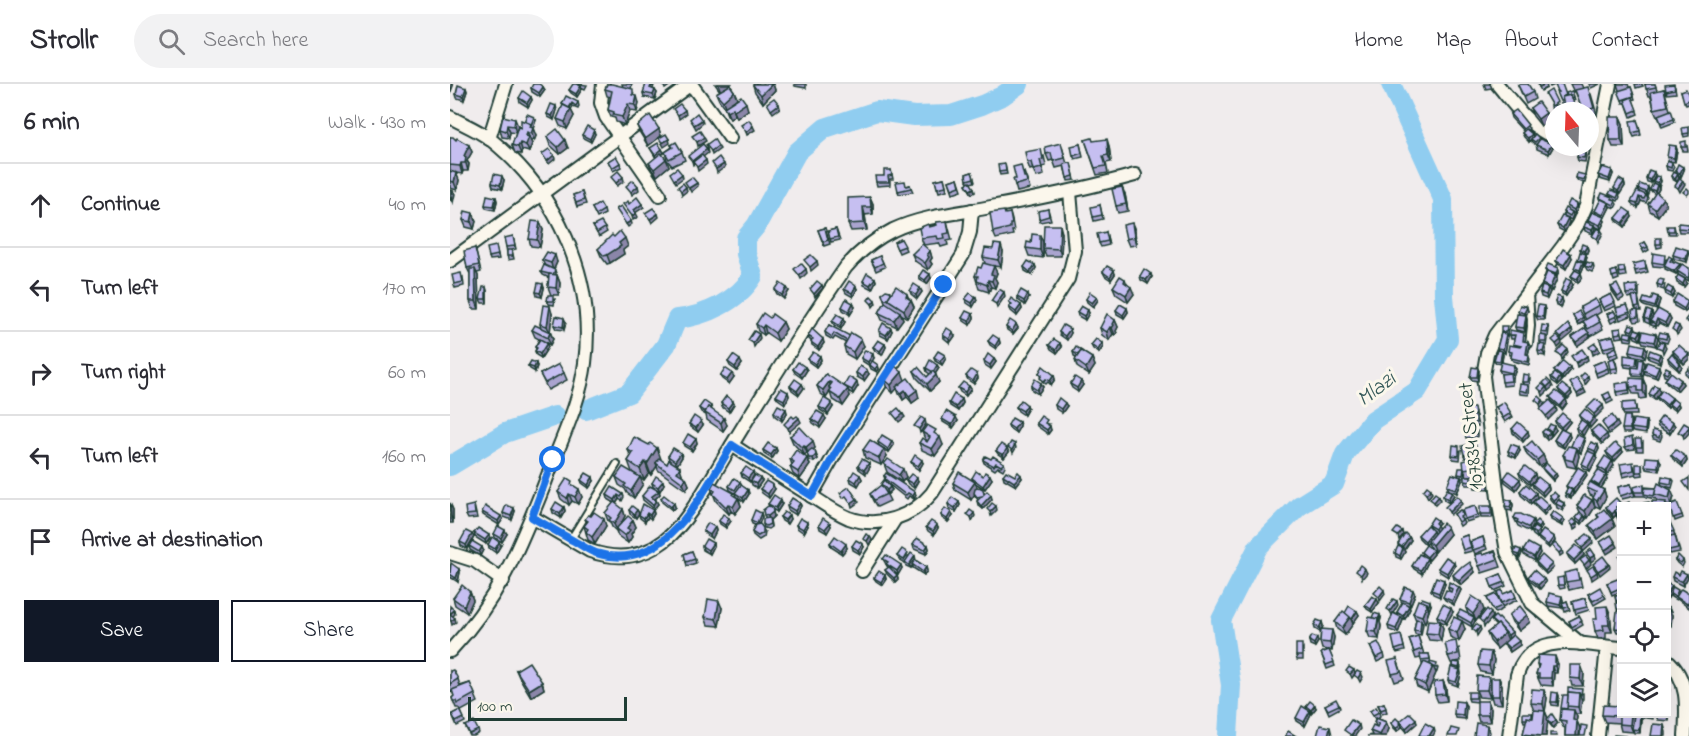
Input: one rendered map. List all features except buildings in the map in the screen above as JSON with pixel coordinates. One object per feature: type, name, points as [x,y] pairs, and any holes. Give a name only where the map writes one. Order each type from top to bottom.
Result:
[{"type":"street","points":[[489,139],[506,84]]},
{"type":"street","points":[[603,84],[601,96],[603,110],[619,138],[660,195]]},
{"type":"street","points":[[450,261],[691,84],[730,138]]},
{"type":"street","points":[[1497,84],[1534,126],[1545,132]]},
{"type":"street","name":"107834 Street","points":[[1599,124],[1610,84]]},
{"type":"street","points":[[450,117],[489,139],[542,193],[557,219],[580,277],[586,311],[585,362],[575,404],[532,517],[503,581],[477,620],[450,651]]},
{"type":"street","name":"107834 Street","points":[[1581,644],[1532,603],[1507,552],[1485,397],[1485,361],[1495,335],[1563,246],[1583,214],[1591,156]]},
{"type":"street","points":[[532,517],[590,551],[612,556],[635,555],[657,546],[680,524],[838,279],[860,252],[894,229],[925,220],[1070,192],[1135,175]]},
{"type":"street","points":[[732,445],[850,518],[869,522],[895,519],[918,507],[932,494],[1068,279],[1074,261],[1075,243],[1070,192]]},
{"type":"street","points":[[812,496],[835,454],[954,270],[967,243],[972,210]]},
{"type":"street","points":[[862,571],[895,519]]},
{"type":"street","points":[[450,553],[475,561],[503,581]]},
{"type":"street","points":[[1509,736],[1517,675],[1527,655],[1534,650],[1558,643],[1617,648]]},
{"type":"street","points":[[1598,736],[1607,647]]},
{"type":"street","points":[[1671,663],[1679,670],[1686,688],[1685,736]]},
{"type":"lane","points":[[1529,290],[1531,326],[1529,344]]},
{"type":"lane","points":[[571,539],[617,464]]},
{"type":"waterway","points":[[586,410],[629,393],[666,345],[677,319],[699,315],[720,306],[747,285],[753,276],[746,254],[746,238],[756,226],[797,152],[825,128],[877,111],[914,116],[951,115],[1002,96],[1019,84]]},
{"type":"waterway","name":"Mlazi","points":[[1228,736],[1231,685],[1221,620],[1258,547],[1299,506],[1334,484],[1345,454],[1373,420],[1417,391],[1448,339],[1444,296],[1443,199],[1391,84]]},
{"type":"waterway","points":[[450,466],[505,433],[555,416]]},
{"type":"route","points":[[553,460],[532,517],[590,551],[612,556],[635,555],[665,541],[692,508],[732,445],[812,496],[835,454],[944,285]]}]
